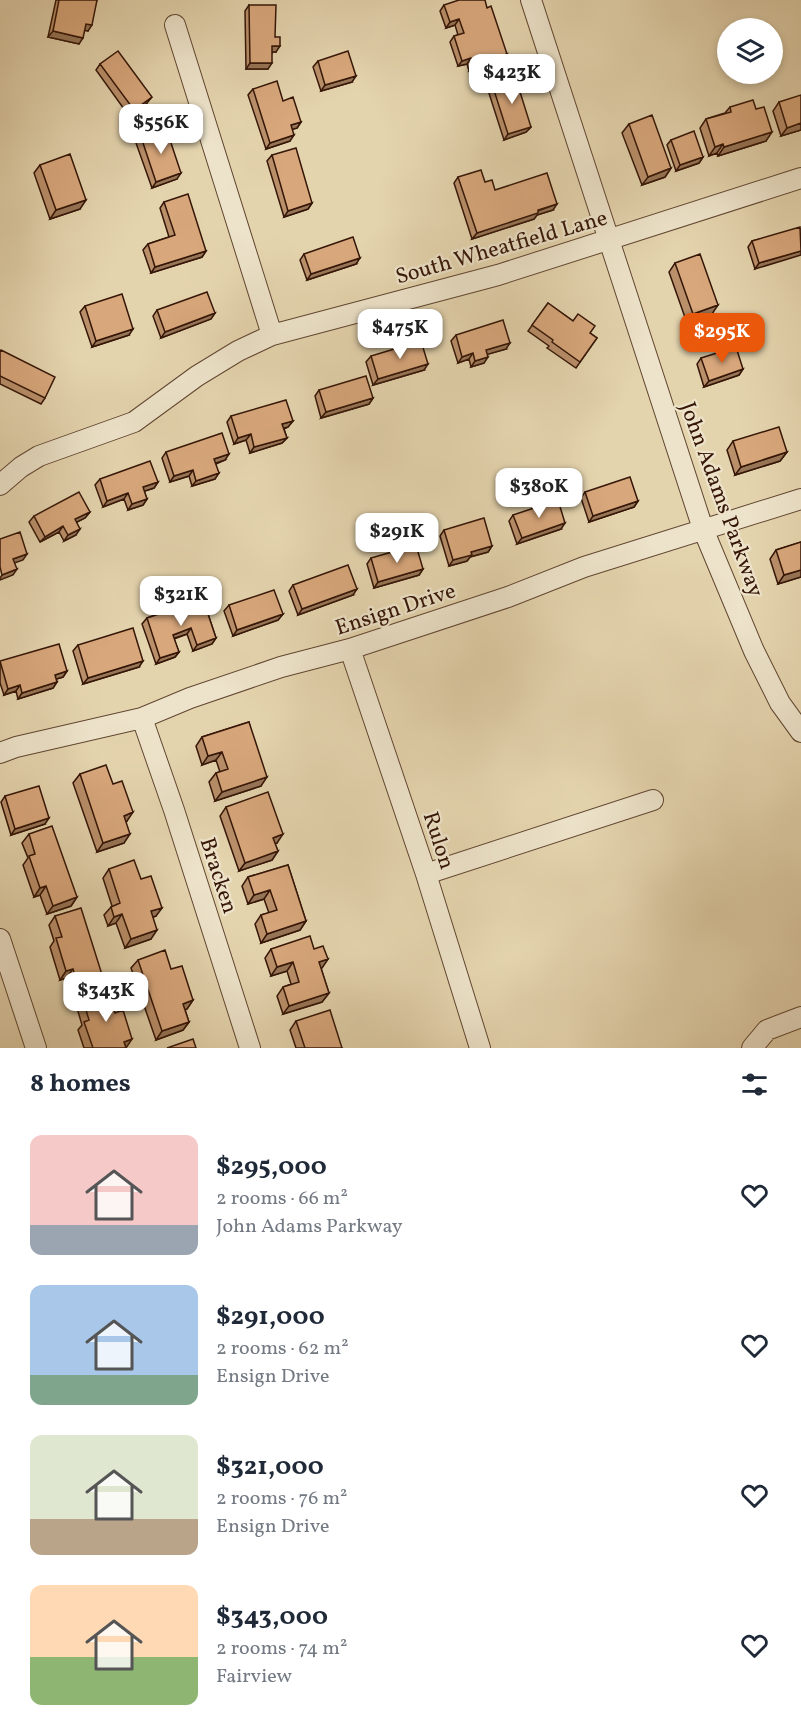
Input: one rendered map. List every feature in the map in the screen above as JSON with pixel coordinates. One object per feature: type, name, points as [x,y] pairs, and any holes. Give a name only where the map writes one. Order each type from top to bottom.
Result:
[{"type":"street","name":"John Adams Parkway","points":[[531,0],[704,529],[754,651],[780,703],[801,732]]},
{"type":"street","points":[[175,25],[272,335]]},
{"type":"street","name":"South Wheatfield Lane","points":[[0,485],[21,467],[39,456],[134,422],[197,376],[238,351],[272,335],[498,275],[801,178]]},
{"type":"street","name":"Ensign Drive","points":[[0,753],[16,747],[142,718],[190,698],[281,667],[350,649],[508,597],[584,567],[801,499]]},
{"type":"street","name":"Rulon","points":[[350,649],[426,874],[480,1048]]},
{"type":"street","name":"Bracken","points":[[142,718],[250,1048]]},
{"type":"street","points":[[426,874],[652,800]]},
{"type":"street","points":[[0,939],[36,1048]]},
{"type":"street","points":[[752,1048],[766,1030],[801,1017]]},
{"type":"building","points":[[59,0],[97,0],[92,25],[86,24],[83,38],[53,31]]},
{"type":"building","points":[[459,0],[485,0],[487,8],[491,6],[507,54],[473,65],[471,58],[462,61],[454,36],[464,33],[459,19],[450,22],[444,5]]},
{"type":"building","points":[[249,5],[276,5],[275,37],[280,37],[280,46],[272,46],[272,63],[250,63]]},
{"type":"building","points":[[118,51],[152,97],[134,110],[100,64]]},
{"type":"building","points":[[348,51],[356,76],[325,85],[318,61]]},
{"type":"building","points":[[515,76],[531,127],[508,134],[492,84]]},
{"type":"building","points":[[277,81],[283,101],[293,97],[301,122],[291,125],[294,135],[270,143],[253,89]]},
{"type":"building","points":[[801,95],[801,123],[787,128],[779,102]]},
{"type":"building","points":[[753,100],[756,109],[764,107],[772,132],[724,147],[723,144],[715,147],[706,119],[731,112],[730,107]]},
{"type":"building","points":[[652,115],[671,168],[648,177],[629,124]]},
{"type":"building","points":[[166,128],[181,173],[156,182],[141,137]]},
{"type":"building","points":[[694,131],[703,157],[680,165],[671,140]]},
{"type":"building","points":[[296,148],[312,203],[288,211],[272,155]]},
{"type":"building","points":[[70,154],[86,200],[56,210],[40,165]]},
{"type":"building","points":[[481,170],[485,182],[492,180],[495,190],[547,173],[557,204],[538,210],[538,213],[477,233],[458,177]]},
{"type":"building","points":[[188,194],[206,251],[155,267],[148,244],[175,235],[164,202]]},
{"type":"building","points":[[800,227],[801,251],[759,263],[752,241]]},
{"type":"building","points":[[353,237],[360,258],[311,274],[304,254]]},
{"type":"building","points":[[700,254],[718,305],[693,314],[675,263]]},
{"type":"building","points":[[207,292],[215,313],[165,332],[157,310]]},
{"type":"building","points":[[122,294],[133,329],[96,341],[85,306]]},
{"type":"building","points":[[548,303],[573,321],[578,314],[595,326],[590,333],[597,338],[580,362],[532,325]]},
{"type":"building","points":[[503,320],[510,343],[486,350],[488,357],[475,361],[473,353],[462,357],[456,335]]},
{"type":"building","points":[[421,341],[428,364],[378,379],[371,356]]},
{"type":"building","points":[[736,347],[743,369],[709,381],[701,358]]},
{"type":"building","points":[[1,350],[55,377],[45,398],[0,376]]},
{"type":"building","points":[[366,376],[373,398],[326,412],[319,390]]},
{"type":"building","points":[[286,400],[293,421],[282,424],[287,438],[254,447],[251,434],[238,438],[231,416]]},
{"type":"building","points":[[779,427],[787,452],[741,467],[733,441]]},
{"type":"building","points":[[222,433],[229,454],[214,459],[219,473],[196,481],[193,470],[174,476],[166,452]]},
{"type":"building","points":[[150,461],[158,482],[143,487],[147,499],[132,504],[128,493],[107,501],[100,479]]},
{"type":"building","points":[[630,477],[638,501],[593,516],[585,492]]},
{"type":"building","points":[[79,492],[90,512],[75,519],[80,529],[68,535],[63,526],[45,537],[34,516]]},
{"type":"building","points":[[558,500],[565,523],[522,538],[513,515]]},
{"type":"building","points":[[484,518],[492,546],[453,560],[444,530]]},
{"type":"building","points":[[20,532],[27,554],[13,559],[17,569],[2,575],[0,539]]},
{"type":"building","points":[[801,542],[801,570],[784,575],[776,550]]},
{"type":"building","points":[[416,545],[423,569],[378,582],[371,558]]},
{"type":"building","points":[[348,565],[357,589],[302,609],[293,585]]},
{"type":"building","points":[[274,590],[283,614],[237,630],[229,605]]},
{"type":"building","points":[[203,599],[216,638],[197,645],[191,628],[173,635],[179,652],[160,658],[147,618]]},
{"type":"building","points":[[133,628],[143,661],[88,678],[78,645]]},
{"type":"building","points":[[59,644],[67,671],[55,675],[57,682],[22,693],[20,685],[8,689],[0,661]]},
{"type":"building","points":[[249,722],[267,777],[222,792],[216,773],[228,769],[222,752],[208,756],[202,737]]},
{"type":"building","points":[[106,765],[113,784],[122,781],[133,812],[124,816],[130,834],[103,843],[80,774]]},
{"type":"building","points":[[39,786],[49,818],[15,829],[5,796]]},
{"type":"building","points":[[268,792],[283,834],[273,838],[278,851],[245,863],[226,807]]},
{"type":"building","points":[[52,826],[77,897],[53,906],[46,886],[40,888],[29,856],[35,854],[29,834]]},
{"type":"building","points":[[134,860],[141,879],[151,876],[162,908],[151,911],[157,930],[131,939],[122,914],[114,917],[111,907],[120,903],[109,869]]},
{"type":"building","points":[[288,865],[306,921],[267,934],[261,915],[277,910],[270,890],[254,895],[248,877]]},
{"type":"building","points":[[81,908],[104,981],[79,989],[73,969],[66,971],[56,938],[62,937],[55,916]]},
{"type":"building","points":[[310,936],[314,949],[323,946],[328,959],[319,962],[329,993],[289,1006],[283,987],[299,982],[293,962],[277,967],[271,949]]},
{"type":"building","points":[[165,950],[171,969],[182,966],[193,1000],[183,1004],[189,1022],[162,1031],[138,960]]},
{"type":"building","points":[[108,992],[115,1013],[123,1010],[132,1039],[124,1042],[126,1048],[93,1048],[84,1022],[89,1020],[83,1000]]},
{"type":"building","points":[[330,1010],[342,1048],[305,1048],[296,1021]]},
{"type":"building","points":[[193,1039],[196,1048],[167,1048]]}]
